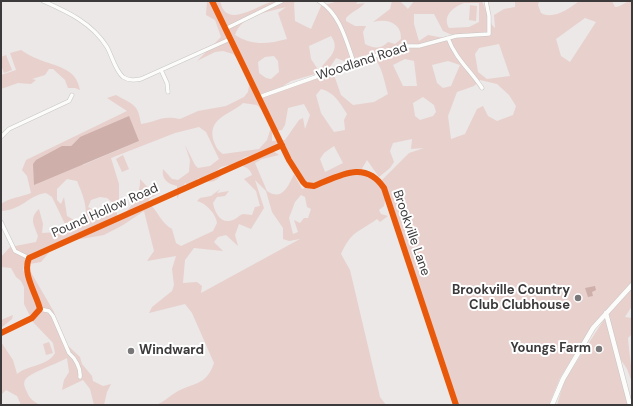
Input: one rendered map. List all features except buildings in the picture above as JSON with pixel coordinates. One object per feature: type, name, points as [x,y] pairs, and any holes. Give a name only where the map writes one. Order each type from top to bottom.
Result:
[{"type":"main road","points":[[552,405],[563,379],[592,328],[632,285]]},
{"type":"main road","points":[[606,313],[630,405]]},
{"type":"street","points":[[43,1],[74,16],[93,30],[104,43],[119,72],[125,78],[136,80],[230,39]]},
{"type":"street","name":"Brookville Lane","points":[[212,1],[282,145],[298,175],[306,185],[314,186],[360,171],[369,174],[381,184],[411,268],[456,405]]},
{"type":"street","points":[[225,29],[282,1]]},
{"type":"street","points":[[319,1],[326,5],[335,16],[354,63]]},
{"type":"street","name":"Woodland Road","points":[[259,97],[403,46],[419,46],[448,38],[490,34],[486,1]]},
{"type":"street","points":[[448,38],[454,54],[474,76],[482,88]]},
{"type":"street","points":[[161,70],[167,83],[168,92]]},
{"type":"street","points":[[1,137],[9,129],[69,101],[72,95]]},
{"type":"street","name":"Pound Hollow Road","points":[[29,258],[282,145]]},
{"type":"street","points":[[1,222],[15,251],[29,258],[27,263],[27,273],[40,309]]},
{"type":"street","points":[[1,333],[32,318],[40,309]]},
{"type":"street","points":[[40,309],[49,311],[52,316],[69,353],[74,357],[81,372],[80,376]]},
{"type":"shaded area","points":[[207,1],[220,1],[223,9],[228,14],[234,15],[241,14],[271,2],[296,1],[294,3],[295,21],[311,29],[321,6],[335,2],[358,1],[356,4],[365,3],[348,16],[346,21],[355,26],[366,26],[363,32],[365,44],[377,48],[388,42],[395,44],[401,39],[399,29],[393,23],[388,21],[373,22],[390,9],[392,1],[400,1],[408,9],[414,1],[482,1],[492,25],[495,28],[494,15],[504,9],[515,7],[515,1],[539,1],[538,5],[541,13],[551,15],[561,13],[579,1],[612,1],[615,7],[632,1],[632,283],[592,326],[560,378],[549,405],[457,405],[381,181],[409,153],[424,148],[411,149],[412,139],[393,143],[390,151],[394,162],[390,168],[379,177],[367,160],[360,172],[379,184],[385,194],[385,199],[384,206],[379,210],[381,214],[388,216],[380,222],[377,219],[352,236],[341,254],[350,270],[380,397],[386,405],[156,405],[181,390],[203,380],[211,371],[214,363],[192,313],[185,304],[149,313],[152,307],[172,291],[174,285],[172,269],[176,256],[147,261],[154,251],[144,211],[123,225],[104,235],[57,243],[41,262],[24,265],[23,270],[26,276],[29,269],[54,312],[62,340],[80,357],[82,364],[92,376],[93,381],[103,386],[111,384],[107,392],[104,405],[94,405],[90,389],[83,380],[62,390],[64,380],[69,372],[67,358],[32,374],[25,380],[24,386],[29,396],[40,405],[21,405],[17,396],[6,390],[1,395],[1,342],[13,360],[17,374],[43,363],[55,353],[53,343],[33,322],[24,304],[24,287],[21,281],[16,277],[11,268],[1,267],[1,257],[10,247],[36,242],[38,236],[33,219],[39,209],[43,224],[42,233],[60,232],[65,227],[65,224],[52,197],[46,193],[40,194],[8,210],[1,211],[1,204],[11,199],[31,193],[27,176],[22,170],[26,160],[127,111],[107,98],[116,95],[134,105],[140,117],[141,124],[163,118],[180,119],[198,111],[226,106],[244,97],[248,92],[249,86],[247,67],[233,54],[223,51],[215,52],[197,61],[221,37],[215,20],[206,15]],"holes":[[[464,3],[479,3],[479,22],[469,27],[449,28],[447,20],[450,12]],[[286,7],[278,13],[287,39],[260,43],[241,39],[235,35],[238,28],[243,23],[256,15]],[[414,14],[434,14],[443,31],[452,35],[444,38],[428,35],[419,41],[414,24]],[[585,18],[596,22],[570,62],[561,56],[556,39]],[[331,36],[334,41],[334,51],[319,71],[311,59],[309,46]],[[499,44],[510,76],[487,79],[478,72],[475,54],[479,48]],[[366,55],[371,56],[381,70],[388,94],[374,102],[353,105],[341,95],[334,75],[351,66],[330,67],[336,58],[344,61]],[[274,56],[278,61],[279,72],[271,79],[266,78],[259,73],[258,62],[265,57]],[[405,59],[414,61],[417,86],[403,86],[393,65]],[[448,61],[460,65],[451,86],[443,88],[437,83],[432,65]],[[315,74],[308,80],[292,86],[283,86],[291,81]],[[480,80],[497,84],[509,95],[516,106],[513,115],[497,121],[488,116],[483,106],[477,109],[465,134],[451,139],[448,116],[457,92],[474,86]],[[321,89],[326,90],[333,95],[347,114],[344,120],[345,130],[334,132],[321,113],[316,95]],[[423,97],[434,105],[436,112],[433,116],[420,120],[415,116],[413,103]],[[243,103],[257,105],[273,121],[267,140],[259,149],[223,154],[216,147],[212,134],[213,127],[221,118]],[[304,104],[310,115],[305,129],[303,118],[299,120],[285,140],[272,141],[272,132],[282,130],[285,125],[288,108]],[[199,127],[206,132],[219,159],[210,166],[198,168],[185,145],[190,160],[189,172],[178,180],[172,179],[163,169],[164,178],[171,184],[177,186],[177,199],[185,183],[192,188],[198,178],[212,182],[224,173],[215,172],[221,167],[239,165],[244,166],[250,171],[252,175],[244,179],[256,191],[260,206],[255,207],[252,215],[243,214],[235,219],[226,221],[217,215],[213,203],[217,197],[225,196],[229,191],[217,193],[220,189],[211,196],[200,198],[197,201],[210,209],[215,216],[217,223],[213,231],[181,246],[176,243],[172,229],[165,224],[148,202],[150,198],[160,193],[151,191],[140,179],[140,185],[133,203],[130,208],[116,221],[119,199],[119,184],[111,158],[175,133]],[[80,137],[139,141],[83,165],[62,146],[71,146]],[[283,144],[300,174],[309,184],[313,184],[302,189],[294,174],[284,191],[277,195],[272,194],[267,191],[255,163],[262,159],[279,155],[273,151],[276,145]],[[334,146],[343,163],[325,172],[320,159],[324,153]],[[257,154],[254,161],[236,163],[245,157]],[[352,169],[356,169],[348,175],[332,178]],[[67,179],[77,181],[85,206],[85,222],[74,220],[67,216],[64,197],[61,204],[57,200],[57,189]],[[255,180],[266,191],[272,212],[283,228],[283,239],[289,241],[300,239],[201,293],[202,286],[197,282],[183,283],[185,260],[194,248],[223,251],[214,242],[218,237],[226,235],[238,246],[235,235],[239,224],[251,229],[264,208]],[[301,195],[305,197],[307,207],[311,209],[308,218],[304,218],[300,223],[294,220],[298,232],[293,234],[289,218],[295,202]],[[100,197],[107,198],[113,203],[114,207],[111,211],[102,214],[88,207],[91,200]]]},
{"type":"shaded area","points":[[470,5],[477,6],[476,21],[469,20]]},
{"type":"shaded area","points":[[21,50],[70,72],[78,82],[80,90],[68,88],[65,80],[53,69],[49,69],[45,75],[32,79],[36,80],[31,84],[18,83],[1,89],[1,75],[16,70],[10,53]]},
{"type":"shaded area","points":[[6,55],[12,70],[4,73],[1,65],[1,57]]},
{"type":"shaded area","points":[[129,116],[139,141],[34,185],[33,164],[36,160],[62,146],[71,146],[80,137]]},
{"type":"shaded area","points":[[123,155],[129,169],[122,172],[116,159]]},
{"type":"shaded area","points":[[595,286],[596,290],[592,292],[593,296],[588,297],[585,288]]},
{"type":"shaded area","points":[[632,287],[632,306],[625,317],[632,318],[632,334],[628,338],[632,382],[627,369],[619,357],[608,313]]},
{"type":"shaded area","points":[[13,315],[12,319],[1,328],[1,320]]},
{"type":"shaded area","name":"Youngs Farm","points":[[605,318],[628,405],[557,405],[564,381]]},
{"type":"shaded area","points":[[49,342],[53,353],[46,355],[43,344]]},
{"type":"cycle path","points":[[212,1],[289,160],[303,182],[306,185],[314,186],[351,172],[360,172],[369,174],[377,179],[384,188],[456,405]]},
{"type":"cycle path","points":[[1,333],[32,318],[40,309],[28,277],[27,264],[29,258],[282,145]]},
{"type":"place","name":"Brookville Country Club Clubhouse","points":[[578,298]]},
{"type":"place","name":"Youngs Farm","points":[[599,349]]},
{"type":"place","name":"Windward","points":[[131,351]]}]
